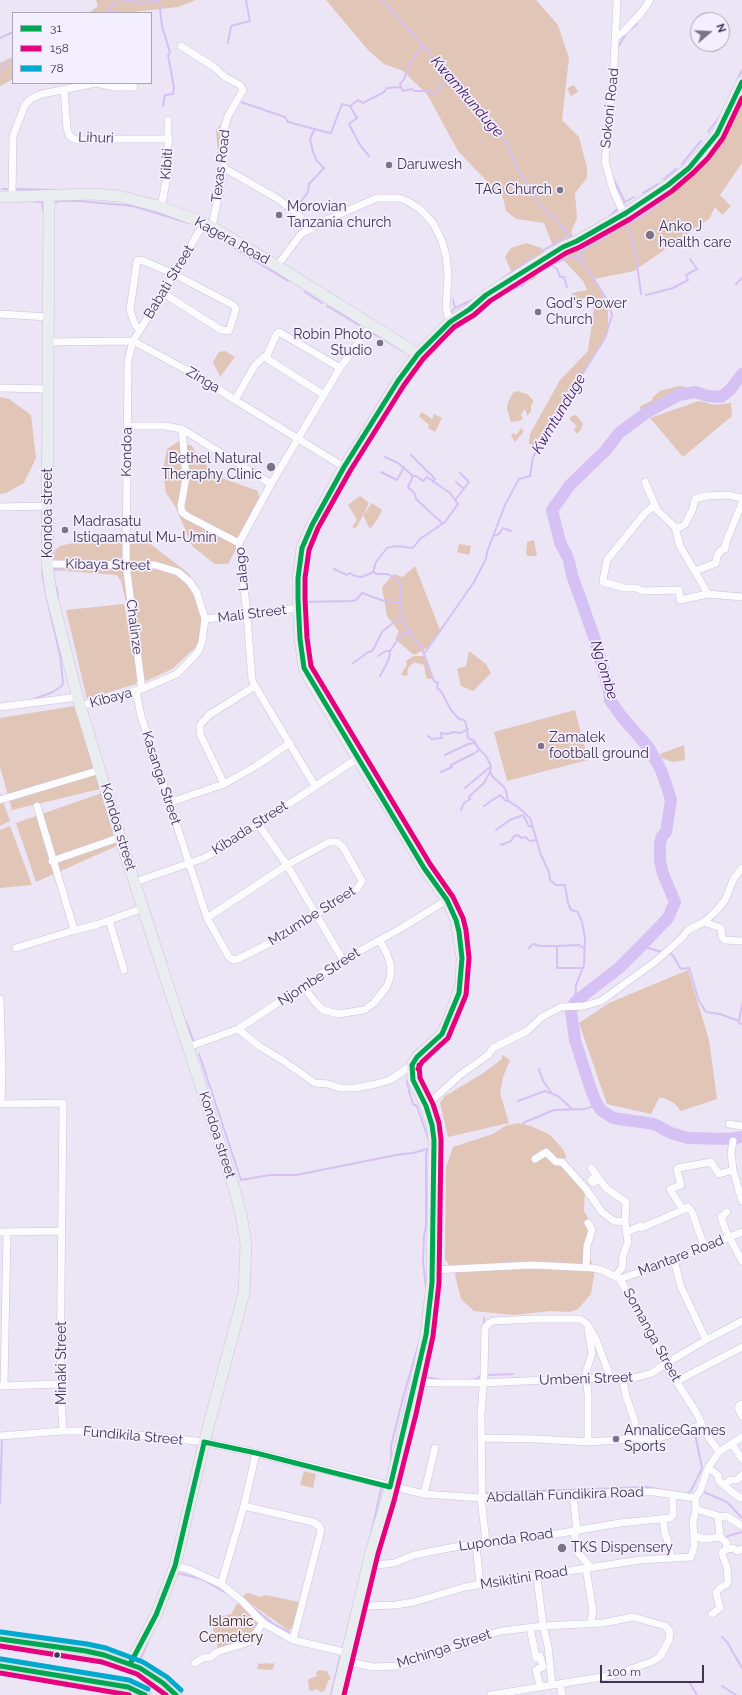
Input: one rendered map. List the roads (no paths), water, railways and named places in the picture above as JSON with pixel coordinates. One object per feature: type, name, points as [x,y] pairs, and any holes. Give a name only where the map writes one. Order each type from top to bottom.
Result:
[{"type":"main road","points":[[0,1639],[86,1651],[130,1664],[149,1673],[176,1695]]},
{"type":"main road","points":[[0,1666],[128,1687],[145,1695]]},
{"type":"street","name":"Sokoni Road","points":[[617,0],[616,37],[605,161],[613,190],[624,214]]},
{"type":"street","points":[[616,37],[641,14],[650,0]]},
{"type":"street","name":"Texas Road","points":[[181,46],[214,67],[243,90],[228,116],[224,129],[224,168],[208,225]]},
{"type":"street","points":[[238,1029],[259,1046],[314,1083],[328,1084],[340,1088],[355,1088],[390,1080],[412,1065],[417,1057],[442,1034],[461,984],[462,946],[456,920],[447,900],[424,868],[304,668],[300,639],[298,578],[302,548],[312,525],[344,467],[398,381],[418,354],[450,322],[492,291],[563,247],[577,241],[624,214],[689,168],[717,134],[742,82]]},
{"type":"street","points":[[12,196],[13,136],[25,105],[32,98],[42,94],[91,84]]},
{"type":"street","points":[[102,84],[134,87]]},
{"type":"street","name":"Lihuri","points":[[64,90],[67,128],[69,135],[72,138],[78,140],[169,139]]},
{"type":"street","name":"Kibiti","points":[[161,207],[168,172],[168,120]]},
{"type":"street","points":[[224,168],[278,199],[295,212],[312,229]]},
{"type":"street","name":"Kagera Road","points":[[0,196],[94,194],[119,196],[161,207],[208,225],[278,266],[418,354]]},
{"type":"street","name":"Kondoa street","points":[[50,195],[47,564],[51,593],[79,702],[143,908],[242,1214],[246,1244],[244,1293],[204,1443]]},
{"type":"street","points":[[278,266],[301,234],[326,220],[377,198],[399,198],[420,209],[436,230],[442,241],[446,256],[448,275],[446,308],[450,322]]},
{"type":"street","name":"Babati Street","points":[[133,341],[174,274],[208,225]]},
{"type":"street","points":[[140,330],[135,325],[130,310],[137,261],[142,260],[222,298],[235,307],[236,311],[229,331],[221,330],[163,293]]},
{"type":"street","points":[[0,314],[48,317]]},
{"type":"street","name":"Lalago","points":[[315,786],[254,686],[252,680],[239,543],[271,484],[340,368],[372,324]]},
{"type":"street","points":[[235,400],[257,363],[266,356],[276,334],[279,332],[340,368]]},
{"type":"street","name":"Zinga","points":[[48,342],[133,341],[202,379],[344,467]]},
{"type":"street","name":"Kondoa","points":[[126,564],[128,361],[133,341]]},
{"type":"street","points":[[266,356],[269,360],[324,395]]},
{"type":"street","points":[[0,388],[48,389]]},
{"type":"street","points":[[128,426],[165,426],[182,429],[271,484]]},
{"type":"street","points":[[182,429],[186,477],[181,506],[182,512],[239,543]]},
{"type":"street","points":[[645,482],[657,510],[675,527],[680,546],[708,594]]},
{"type":"street","points":[[675,527],[681,527],[685,524],[692,511],[695,499],[706,496],[732,495],[742,498]]},
{"type":"street","points":[[695,571],[716,563],[717,556],[721,550],[725,550],[726,542],[742,503]]},
{"type":"street","points":[[655,505],[645,513],[607,560],[603,581],[625,588],[636,588],[643,591],[679,590],[680,600],[708,594],[742,597]]},
{"type":"street","points":[[0,507],[48,506]]},
{"type":"street","name":"Kibaya Street","points":[[47,564],[155,565],[178,572],[190,582],[197,593],[205,619],[202,642],[198,652],[193,659],[177,674],[139,690]]},
{"type":"street","name":"Chalinze","points":[[126,564],[139,690]]},
{"type":"street","name":"Mali Street","points":[[205,619],[299,608]]},
{"type":"street","points":[[224,784],[200,734],[200,725],[209,715],[254,686]]},
{"type":"street","name":"Kibaya","points":[[0,707],[79,702],[139,690]]},
{"type":"street","name":"Kasanga Street","points":[[139,690],[141,716],[189,864]]},
{"type":"street","points":[[168,803],[224,784],[256,766],[290,743]]},
{"type":"street","name":"Kibada Street","points":[[135,882],[189,864],[217,850],[358,758]]},
{"type":"street","points":[[0,800],[100,770]]},
{"type":"street","points":[[37,806],[52,861],[72,920],[72,930]]},
{"type":"street","points":[[258,824],[287,865],[343,960]]},
{"type":"street","points":[[52,861],[121,837]]},
{"type":"street","name":"Mzumbe Street","points":[[189,864],[207,918],[229,957],[233,960],[270,943],[357,890],[362,881],[343,847],[337,842],[330,842],[287,865],[207,918]]},
{"type":"street","points":[[426,1106],[460,1075],[488,1055],[493,1048],[527,1031],[542,1017],[561,1007],[584,1006],[601,1001],[656,961],[682,938],[688,930],[704,922],[725,900],[742,868]]},
{"type":"street","name":"Njombe Street","points":[[188,1047],[238,1029],[343,960],[380,941],[447,900]]},
{"type":"street","points":[[16,948],[109,920],[143,908]]},
{"type":"street","points":[[109,920],[124,970]]},
{"type":"street","points":[[704,922],[721,928],[722,937],[725,940],[742,940]]},
{"type":"street","points":[[304,987],[323,1010],[338,1014],[364,1010],[374,1003],[387,986],[390,978],[391,967],[387,954],[380,941]]},
{"type":"street","points":[[0,999],[2,1069],[0,1104]]},
{"type":"street","points":[[336,1695],[358,1604],[390,1486],[426,1335],[432,1270],[434,1144],[432,1125],[426,1106],[413,1080],[412,1065]]},
{"type":"street","name":"Minaki Street","points":[[0,1104],[63,1103],[60,1384],[63,1431]]},
{"type":"street","points":[[729,1124],[742,1126]]},
{"type":"street","points":[[733,1141],[731,1153],[733,1170],[742,1201]]},
{"type":"street","points":[[535,1159],[546,1152],[556,1162],[562,1162],[586,1189],[602,1212],[614,1221],[625,1222]]},
{"type":"street","points":[[685,1209],[681,1207],[670,1190],[681,1185],[677,1170],[678,1168],[711,1162],[719,1174],[733,1170]]},
{"type":"street","points":[[591,1168],[597,1175],[591,1180],[593,1183],[599,1179],[607,1189],[626,1202],[625,1222],[628,1242],[623,1255],[622,1268],[618,1278]]},
{"type":"street","points":[[627,1232],[640,1226],[641,1228],[688,1207],[692,1212],[703,1243],[709,1246]]},
{"type":"street","points":[[727,1212],[721,1217],[726,1231],[742,1261]]},
{"type":"street","points":[[586,1267],[587,1246],[592,1230],[588,1223]]},
{"type":"street","points":[[60,1384],[2,1386],[3,1232],[62,1231]]},
{"type":"street","name":"Mantare Road","points":[[618,1278],[674,1260],[742,1232]]},
{"type":"street","points":[[674,1260],[681,1287],[706,1340]]},
{"type":"street","name":"Somanga Street","points":[[432,1270],[532,1265],[586,1267],[602,1270],[618,1278],[665,1364],[677,1381],[718,1455]]},
{"type":"street","points":[[486,1542],[481,1498],[481,1438],[485,1328],[488,1324],[493,1321],[580,1319],[587,1324],[596,1339],[611,1379]]},
{"type":"street","name":"Umbeni Street","points":[[415,1382],[483,1383],[586,1378],[623,1380],[647,1375],[706,1340],[742,1322]]},
{"type":"street","points":[[587,1324],[592,1353],[586,1372],[588,1395],[588,1442]]},
{"type":"street","points":[[677,1381],[742,1347]]},
{"type":"street","points":[[623,1380],[626,1396],[635,1422],[635,1433],[633,1437]]},
{"type":"street","points":[[742,1404],[738,1408],[742,1416]]},
{"type":"street","points":[[481,1438],[588,1442],[620,1440],[633,1437],[652,1440],[702,1425]]},
{"type":"street","points":[[0,1436],[63,1431]]},
{"type":"street","name":"Fundikila Street","points":[[63,1431],[162,1437],[204,1443],[256,1453],[390,1486]]},
{"type":"street","points":[[720,1537],[706,1539],[694,1537],[693,1522],[696,1509],[695,1498],[700,1491],[708,1468],[718,1455],[742,1437]]},
{"type":"street","points":[[130,1664],[156,1615],[175,1566],[204,1443]]},
{"type":"street","points":[[732,1444],[742,1459]]},
{"type":"street","points":[[424,1494],[435,1448]]},
{"type":"street","points":[[221,1584],[244,1506],[256,1453]]},
{"type":"street","points":[[708,1468],[718,1475],[719,1480],[724,1485],[742,1498]]},
{"type":"street","points":[[724,1485],[730,1480],[737,1480],[742,1475]]},
{"type":"street","name":"Abdallah Fundikira Road","points":[[390,1486],[424,1494],[481,1498],[626,1492],[654,1492],[695,1498]]},
{"type":"street","points":[[573,1494],[577,1551],[588,1568],[593,1611],[590,1624]]},
{"type":"street","points":[[671,1558],[665,1535],[663,1518],[670,1518],[673,1515],[673,1495]]},
{"type":"street","points":[[244,1506],[313,1522],[320,1526],[321,1530],[293,1640]]},
{"type":"street","points":[[696,1509],[730,1518],[742,1526]]},
{"type":"street","points":[[722,1517],[718,1518],[720,1537],[726,1542],[727,1549]]},
{"type":"street","name":"Luponda Road","points":[[368,1566],[394,1563],[414,1555],[486,1542],[521,1540],[556,1533],[576,1532],[620,1523],[663,1518]]},
{"type":"street","name":"Msikitini Road","points":[[358,1604],[381,1606],[402,1604],[414,1602],[448,1591],[480,1585],[640,1560],[690,1557],[694,1547],[694,1537]]},
{"type":"street","points":[[476,1544],[480,1585]]},
{"type":"street","points":[[712,1614],[720,1609],[716,1593],[720,1588],[727,1584],[726,1567],[722,1552],[733,1548],[737,1551],[742,1549]]},
{"type":"street","name":"Mchinga Street","points":[[175,1566],[188,1568],[221,1584],[242,1601],[263,1622],[293,1640],[373,1667],[398,1666],[472,1643],[484,1636],[501,1631],[543,1626],[610,1622],[633,1617],[665,1626],[670,1631],[668,1640],[660,1657],[651,1662],[614,1675],[560,1684]]},
{"type":"street","points":[[537,1577],[543,1626],[548,1646],[552,1684]]},
{"type":"street","points":[[195,1663],[203,1658],[211,1657],[217,1652],[249,1642],[263,1622]]},
{"type":"street","points":[[530,1628],[536,1658],[540,1656],[543,1667],[536,1670],[540,1686]]},
{"type":"street","points":[[491,1695],[552,1684],[560,1684],[562,1695]]},
{"type":"waterway","points":[[105,12],[117,0]]},
{"type":"waterway","points":[[123,0],[143,3],[156,0]]},
{"type":"waterway","points":[[159,0],[162,26],[170,52],[168,55],[174,88],[173,94],[165,95],[163,106]]},
{"type":"waterway","points":[[228,43],[231,26],[250,21],[246,0]]},
{"type":"waterway","name":"Kwamkunduge","points":[[382,0],[450,76],[462,92],[486,116],[507,144],[519,171],[542,207],[572,238]]},
{"type":"waterway","points":[[618,47],[627,32],[637,24]]},
{"type":"waterway","points":[[0,38],[12,32]]},
{"type":"waterway","points":[[331,133],[342,104],[350,106],[358,100],[363,103],[384,92],[387,88],[401,87],[400,84],[404,79],[410,62],[422,46]]},
{"type":"waterway","points":[[0,71],[5,65],[12,61]]},
{"type":"waterway","points":[[737,80],[742,70]]},
{"type":"waterway","points":[[401,87],[403,91],[412,89],[414,91],[428,91],[432,94],[437,91],[450,76]]},
{"type":"waterway","points":[[696,170],[713,152],[722,138],[742,97]]},
{"type":"waterway","points":[[238,101],[285,117],[288,122],[330,133]]},
{"type":"waterway","points":[[350,106],[357,118],[349,124],[360,145],[369,156]]},
{"type":"waterway","points":[[708,132],[720,116]]},
{"type":"waterway","points":[[296,208],[308,192],[309,184],[324,168],[317,161],[313,152],[310,139],[314,130]]},
{"type":"waterway","points":[[682,164],[701,141]]},
{"type":"waterway","points":[[664,179],[676,169]]},
{"type":"waterway","points":[[685,181],[692,174]]},
{"type":"waterway","points":[[612,176],[625,202]]},
{"type":"waterway","points":[[629,223],[641,217],[659,204],[684,182]]},
{"type":"waterway","points":[[643,193],[658,184]]},
{"type":"waterway","points":[[2,189],[8,189]]},
{"type":"waterway","points":[[15,189],[56,190]]},
{"type":"waterway","points":[[610,216],[625,202],[634,197]]},
{"type":"waterway","points":[[27,201],[42,202]]},
{"type":"waterway","points":[[54,204],[59,201],[79,201],[133,206],[189,223]]},
{"type":"waterway","points":[[42,203],[44,214]]},
{"type":"waterway","points":[[625,224],[630,231],[636,257],[641,294]]},
{"type":"waterway","points":[[556,263],[569,257],[582,258],[581,253],[583,250],[624,225]]},
{"type":"waterway","points":[[205,230],[288,281]]},
{"type":"waterway","points":[[542,251],[569,235]]},
{"type":"waterway","name":"Kwmtunduge","points":[[424,654],[474,582],[486,559],[487,552],[505,505],[514,488],[519,479],[530,476],[533,457],[550,427],[558,419],[571,392],[605,338],[612,315],[606,298],[577,251]]},
{"type":"waterway","points":[[500,280],[533,257]]},
{"type":"waterway","points":[[646,295],[673,288],[688,280],[686,275],[697,269],[690,259]]},
{"type":"waterway","points":[[419,361],[491,301],[511,289],[522,286],[531,276],[554,264]]},
{"type":"waterway","points":[[551,265],[557,269],[560,277],[564,277],[567,287]]},
{"type":"waterway","points":[[736,284],[742,278]]},
{"type":"waterway","points":[[305,292],[322,303]]},
{"type":"waterway","points":[[449,314],[455,308],[474,299]]},
{"type":"waterway","points":[[453,300],[455,308]]},
{"type":"waterway","points":[[327,306],[359,325]]},
{"type":"waterway","points":[[371,332],[403,351]]},
{"type":"waterway","points":[[412,373],[415,367]]},
{"type":"waterway","name":"Ng'ombe","points":[[567,556],[560,542],[552,510],[570,485],[606,450],[619,433],[646,413],[678,395],[695,392],[708,396],[721,397],[730,390],[742,374]]},
{"type":"waterway","points":[[401,391],[410,375]]},
{"type":"waterway","points":[[347,479],[372,435],[398,394]]},
{"type":"waterway","points":[[411,455],[435,479],[433,482]]},
{"type":"waterway","points":[[385,457],[398,463],[413,476],[408,487],[415,494],[416,499],[442,523]]},
{"type":"waterway","points":[[381,472],[397,480],[404,467]]},
{"type":"waterway","points":[[456,499],[469,482],[460,473]]},
{"type":"waterway","points":[[401,603],[401,583],[388,574],[377,574],[373,572],[376,562],[387,548],[396,546],[413,548],[420,539],[445,522],[458,504],[450,493],[427,477],[423,481],[416,476],[413,476]]},
{"type":"waterway","points":[[456,482],[464,489]]},
{"type":"waterway","points":[[314,534],[342,486]]},
{"type":"waterway","points":[[42,494],[42,515]]},
{"type":"waterway","points":[[53,518],[53,559]]},
{"type":"waterway","points":[[493,536],[499,534],[503,528],[511,531]]},
{"type":"waterway","points":[[569,561],[572,575],[594,637],[609,690],[610,700],[622,717],[649,748],[661,770],[671,800],[666,832],[662,836],[660,843],[660,861],[663,874],[675,902],[668,918],[641,946],[619,968],[575,1002],[571,1011],[575,1040],[597,1104],[601,1110],[613,1118],[654,1124],[671,1133],[688,1138],[730,1139],[742,1137]]},
{"type":"waterway","points":[[53,571],[66,568]]},
{"type":"waterway","points":[[334,569],[347,575],[350,573],[355,576],[362,577],[373,572]]},
{"type":"waterway","points":[[34,699],[53,692],[62,686],[63,682],[60,655],[42,571]]},
{"type":"waterway","points":[[56,587],[58,597]]},
{"type":"waterway","points":[[303,602],[351,601],[356,600],[362,593],[384,601],[401,603],[402,619],[412,636],[421,646],[434,681],[438,683],[437,688],[441,691],[451,710],[459,719],[464,720],[468,738],[474,741],[486,756],[491,766],[490,772],[492,776],[504,787],[508,801],[518,807],[530,818],[541,855],[549,872],[550,880],[556,885],[565,885],[568,903],[571,910],[578,912],[582,922],[585,938],[584,965],[576,985],[575,1002]]},
{"type":"waterway","points":[[353,663],[373,650],[382,632],[389,626],[396,621],[403,621]]},
{"type":"waterway","points":[[378,656],[386,651],[390,651],[400,636],[409,632]]},
{"type":"waterway","points":[[380,676],[389,659],[390,651]]},
{"type":"waterway","points":[[428,736],[432,739],[442,738],[441,733],[461,733],[468,729]]},
{"type":"waterway","points":[[445,755],[468,744],[475,743]]},
{"type":"waterway","points":[[441,772],[479,750]]},
{"type":"waterway","points":[[465,788],[490,767]]},
{"type":"waterway","points":[[461,810],[464,803],[470,799],[469,797],[484,783],[490,772]]},
{"type":"waterway","points":[[484,806],[500,795],[508,801]]},
{"type":"waterway","points":[[496,830],[510,820],[523,815],[529,826],[533,827]]},
{"type":"waterway","points":[[501,845],[511,841],[514,836],[518,835],[521,838],[526,837],[531,841],[536,840]]},
{"type":"waterway","points":[[458,1008],[462,1004],[469,969],[467,941],[463,931]]},
{"type":"waterway","points":[[529,948],[533,944],[540,946],[557,946],[557,968],[583,968]]},
{"type":"waterway","points":[[557,946],[579,945],[585,949]]},
{"type":"waterway","points":[[641,946],[662,952]]},
{"type":"waterway","points":[[668,953],[672,954],[681,969],[689,968],[699,1001],[706,1012],[720,1014],[739,1021],[739,1023],[742,1024]]},
{"type":"waterway","points":[[739,1021],[742,1005]]},
{"type":"waterway","points":[[186,1022],[194,1042]]},
{"type":"waterway","points":[[425,1062],[445,1039]]},
{"type":"waterway","points":[[199,1054],[241,1180],[270,1175],[296,1175],[427,1149]]},
{"type":"waterway","points":[[539,1069],[543,1081],[551,1092]]},
{"type":"waterway","points":[[408,1080],[407,1082],[413,1104],[417,1106],[429,1141]]},
{"type":"waterway","points":[[518,1101],[545,1091],[558,1096],[571,1108]]},
{"type":"waterway","points":[[523,1123],[554,1110],[584,1109],[597,1104]]},
{"type":"waterway","points":[[438,1145],[443,1144]]},
{"type":"waterway","points":[[426,1288],[423,1262],[426,1226],[426,1154],[428,1149]]},
{"type":"waterway","points":[[423,1316],[425,1301]]},
{"type":"waterway","points":[[484,1318],[484,1325]]},
{"type":"waterway","points":[[391,1464],[391,1446],[418,1346]]},
{"type":"waterway","points":[[489,1375],[513,1374]]},
{"type":"waterway","points":[[471,1380],[477,1379],[481,1375]]},
{"type":"waterway","points":[[425,1377],[442,1380]]},
{"type":"waterway","points":[[686,1494],[691,1491],[702,1468],[694,1429]]},
{"type":"waterway","points":[[0,1503],[2,1439]]},
{"type":"waterway","points":[[483,1493],[647,1487],[668,1491]]},
{"type":"waterway","points":[[371,1535],[381,1489]]},
{"type":"waterway","points":[[704,1492],[727,1502],[742,1518]]},
{"type":"waterway","points":[[725,1537],[742,1532]]},
{"type":"waterway","points":[[177,1573],[202,1579],[228,1594]]},
{"type":"waterway","points":[[249,1604],[275,1625],[289,1632]]},
{"type":"waterway","points":[[0,1631],[26,1637]]},
{"type":"waterway","points":[[722,1637],[727,1642],[742,1668]]},
{"type":"waterway","points":[[140,1661],[148,1642]]},
{"type":"waterway","points":[[113,1652],[122,1655]]},
{"type":"waterway","points":[[331,1695],[340,1657]]},
{"type":"waterway","points":[[689,1682],[697,1695]]},
{"type":"waterway","points":[[722,1686],[736,1695]]},
{"type":"place","name":"Daruwesh","points":[[389,165]]},
{"type":"place","name":"TAG Church","points":[[560,190]]},
{"type":"place","name":"Morovian Tanzania church","points":[[279,215]]},
{"type":"place","name":"Anko J health care","points":[[650,235]]},
{"type":"place","name":"God's Power Church","points":[[538,312]]},
{"type":"place","name":"Robin Photo Studio","points":[[380,343]]},
{"type":"place","name":"Bethel Natural Theraphy Clinic","points":[[271,467]]},
{"type":"place","name":"Madrasatu Istiqaamatul Mu-Umin","points":[[65,530]]},
{"type":"place","name":"Zamalek football ground","points":[[541,746]]},
{"type":"place","name":"AnnaliceGames Sports","points":[[616,1439]]},
{"type":"place","name":"TKS Dispensery","points":[[562,1548]]},
{"type":"park label","name":"Islamic Cemetery","points":[[231,1630]]}]
